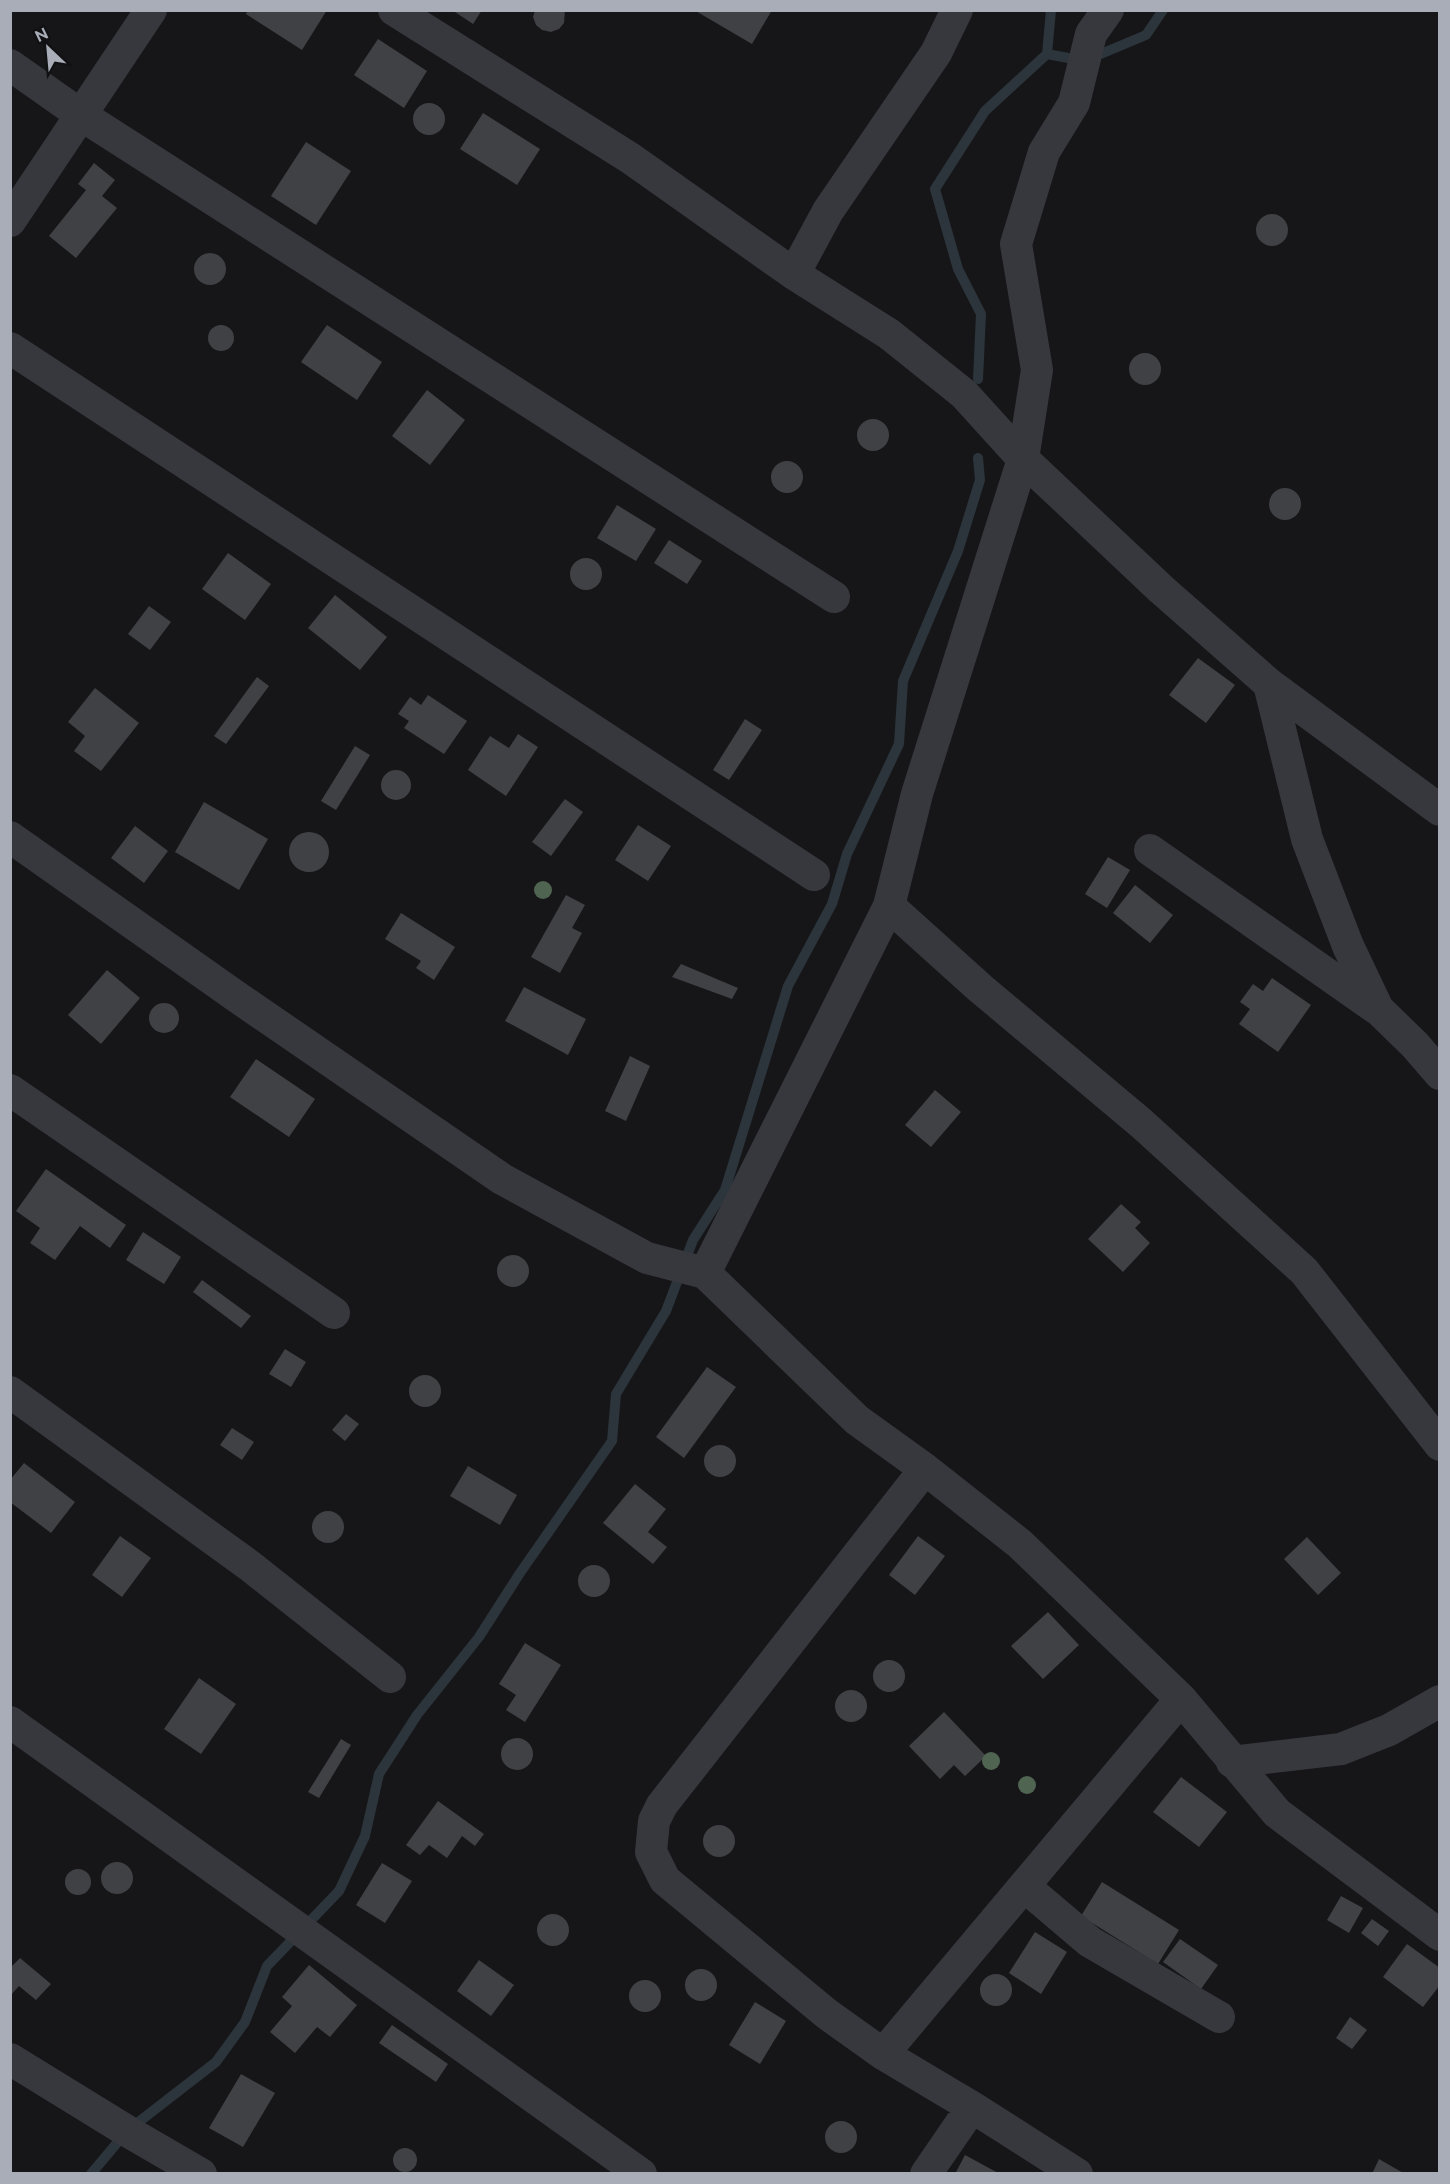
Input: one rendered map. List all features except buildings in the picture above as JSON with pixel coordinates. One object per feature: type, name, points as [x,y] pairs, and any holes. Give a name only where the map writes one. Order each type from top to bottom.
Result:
[{"type":"street","points":[[10,221],[151,10]]},
{"type":"street","points":[[394,10],[630,158],[794,274],[889,334],[964,394],[1023,459],[1161,589],[1269,684],[1440,810]]},
{"type":"street","points":[[794,274],[828,211],[936,53],[957,10]]},
{"type":"street","points":[[705,1273],[889,906],[917,794],[1023,459],[1036,369],[1016,244],[1044,152],[1074,103],[1091,34],[1108,10]]},
{"type":"street","points":[[10,65],[81,115],[834,597]]},
{"type":"street","points":[[10,348],[813,875]]},
{"type":"street","points":[[1269,684],[1307,839],[1348,946],[1378,1009]]},
{"type":"street","points":[[10,837],[502,1179],[647,1258],[705,1273],[857,1420],[925,1469],[1020,1544],[1180,1699],[1277,1813],[1440,1935]]},
{"type":"street","points":[[1150,850],[1378,1009],[1415,1045],[1440,1074]]},
{"type":"street","points":[[889,906],[981,988],[1141,1123],[1304,1271],[1440,1445]]},
{"type":"street","points":[[10,1090],[334,1313]]},
{"type":"street","points":[[10,1392],[250,1566],[390,1677]]},
{"type":"street","points":[[925,1469],[662,1804],[654,1821],[651,1852],[665,1880],[827,2014],[883,2054],[1077,2174]]},
{"type":"street","points":[[883,2054],[1180,1699]]},
{"type":"street","points":[[1233,1762],[1341,1749],[1389,1730],[1440,1701]]},
{"type":"street","points":[[10,1722],[641,2174]]},
{"type":"street","points":[[1024,1886],[1090,1942],[1219,2017]]},
{"type":"street","points":[[10,2059],[201,2174]]},
{"type":"street","points":[[926,2174],[972,2107]]},
{"type":"waterway","points":[[1047,54],[1051,10]]},
{"type":"waterway","points":[[978,379],[981,314],[958,269],[935,189],[985,111],[1047,54],[1084,61],[1146,35],[1163,10]]},
{"type":"waterway","points":[[91,2174],[127,2131],[216,2062],[245,2022],[267,1966],[339,1891],[365,1836],[379,1774],[417,1715],[479,1637],[520,1573],[612,1441],[616,1394],[666,1311],[693,1240],[725,1190],[788,986],[832,904],[847,854],[899,744],[903,681],[958,551],[980,480],[978,458]]}]
